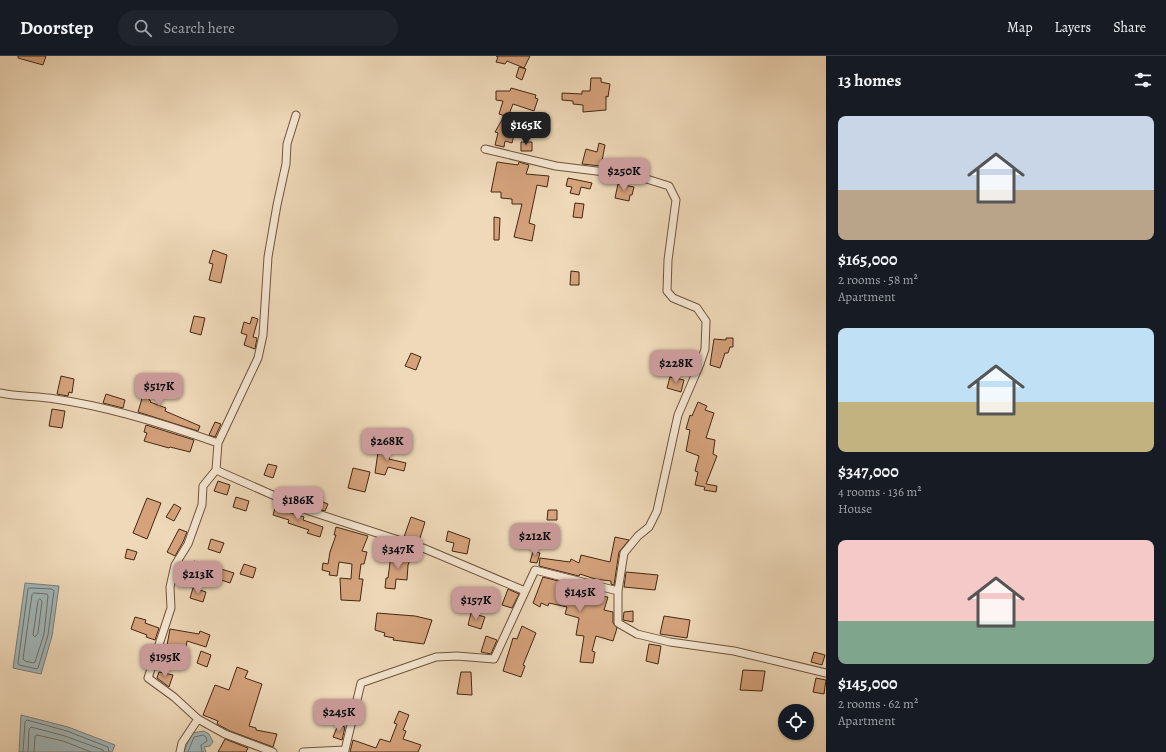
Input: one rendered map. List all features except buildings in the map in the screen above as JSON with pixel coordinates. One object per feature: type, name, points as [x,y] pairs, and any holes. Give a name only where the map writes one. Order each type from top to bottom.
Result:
[{"type":"street","points":[[273,752],[226,734],[198,719],[174,697],[148,678],[171,608],[170,587],[175,565],[188,544],[202,505],[203,486],[216,470],[218,443],[258,358],[263,335],[268,257],[286,164],[287,144],[296,115]]},
{"type":"street","points":[[485,149],[556,166],[637,176],[669,186],[676,200],[668,260],[667,291],[673,298],[697,308],[706,321],[705,349],[678,415],[657,511],[649,527],[638,536],[624,553],[618,591],[618,623],[637,634],[670,642],[734,651],[826,673]]},
{"type":"street","points":[[0,393],[55,399],[117,412],[164,423],[218,443]]},
{"type":"street","points":[[216,470],[309,511],[423,548],[525,592]]},
{"type":"street","points":[[303,752],[345,751],[361,683],[436,657],[457,656],[494,659],[535,570],[618,591]]},
{"type":"street","points":[[180,752],[182,743],[198,719]]},
{"type":"water","points":[[25,583],[59,586],[52,636],[41,674],[13,668]]},
{"type":"water","points":[[21,715],[68,727],[115,745],[112,752],[19,752]]},
{"type":"water","points":[[204,731],[209,734],[213,742],[210,746],[204,747],[206,752],[184,752],[192,733]]}]
